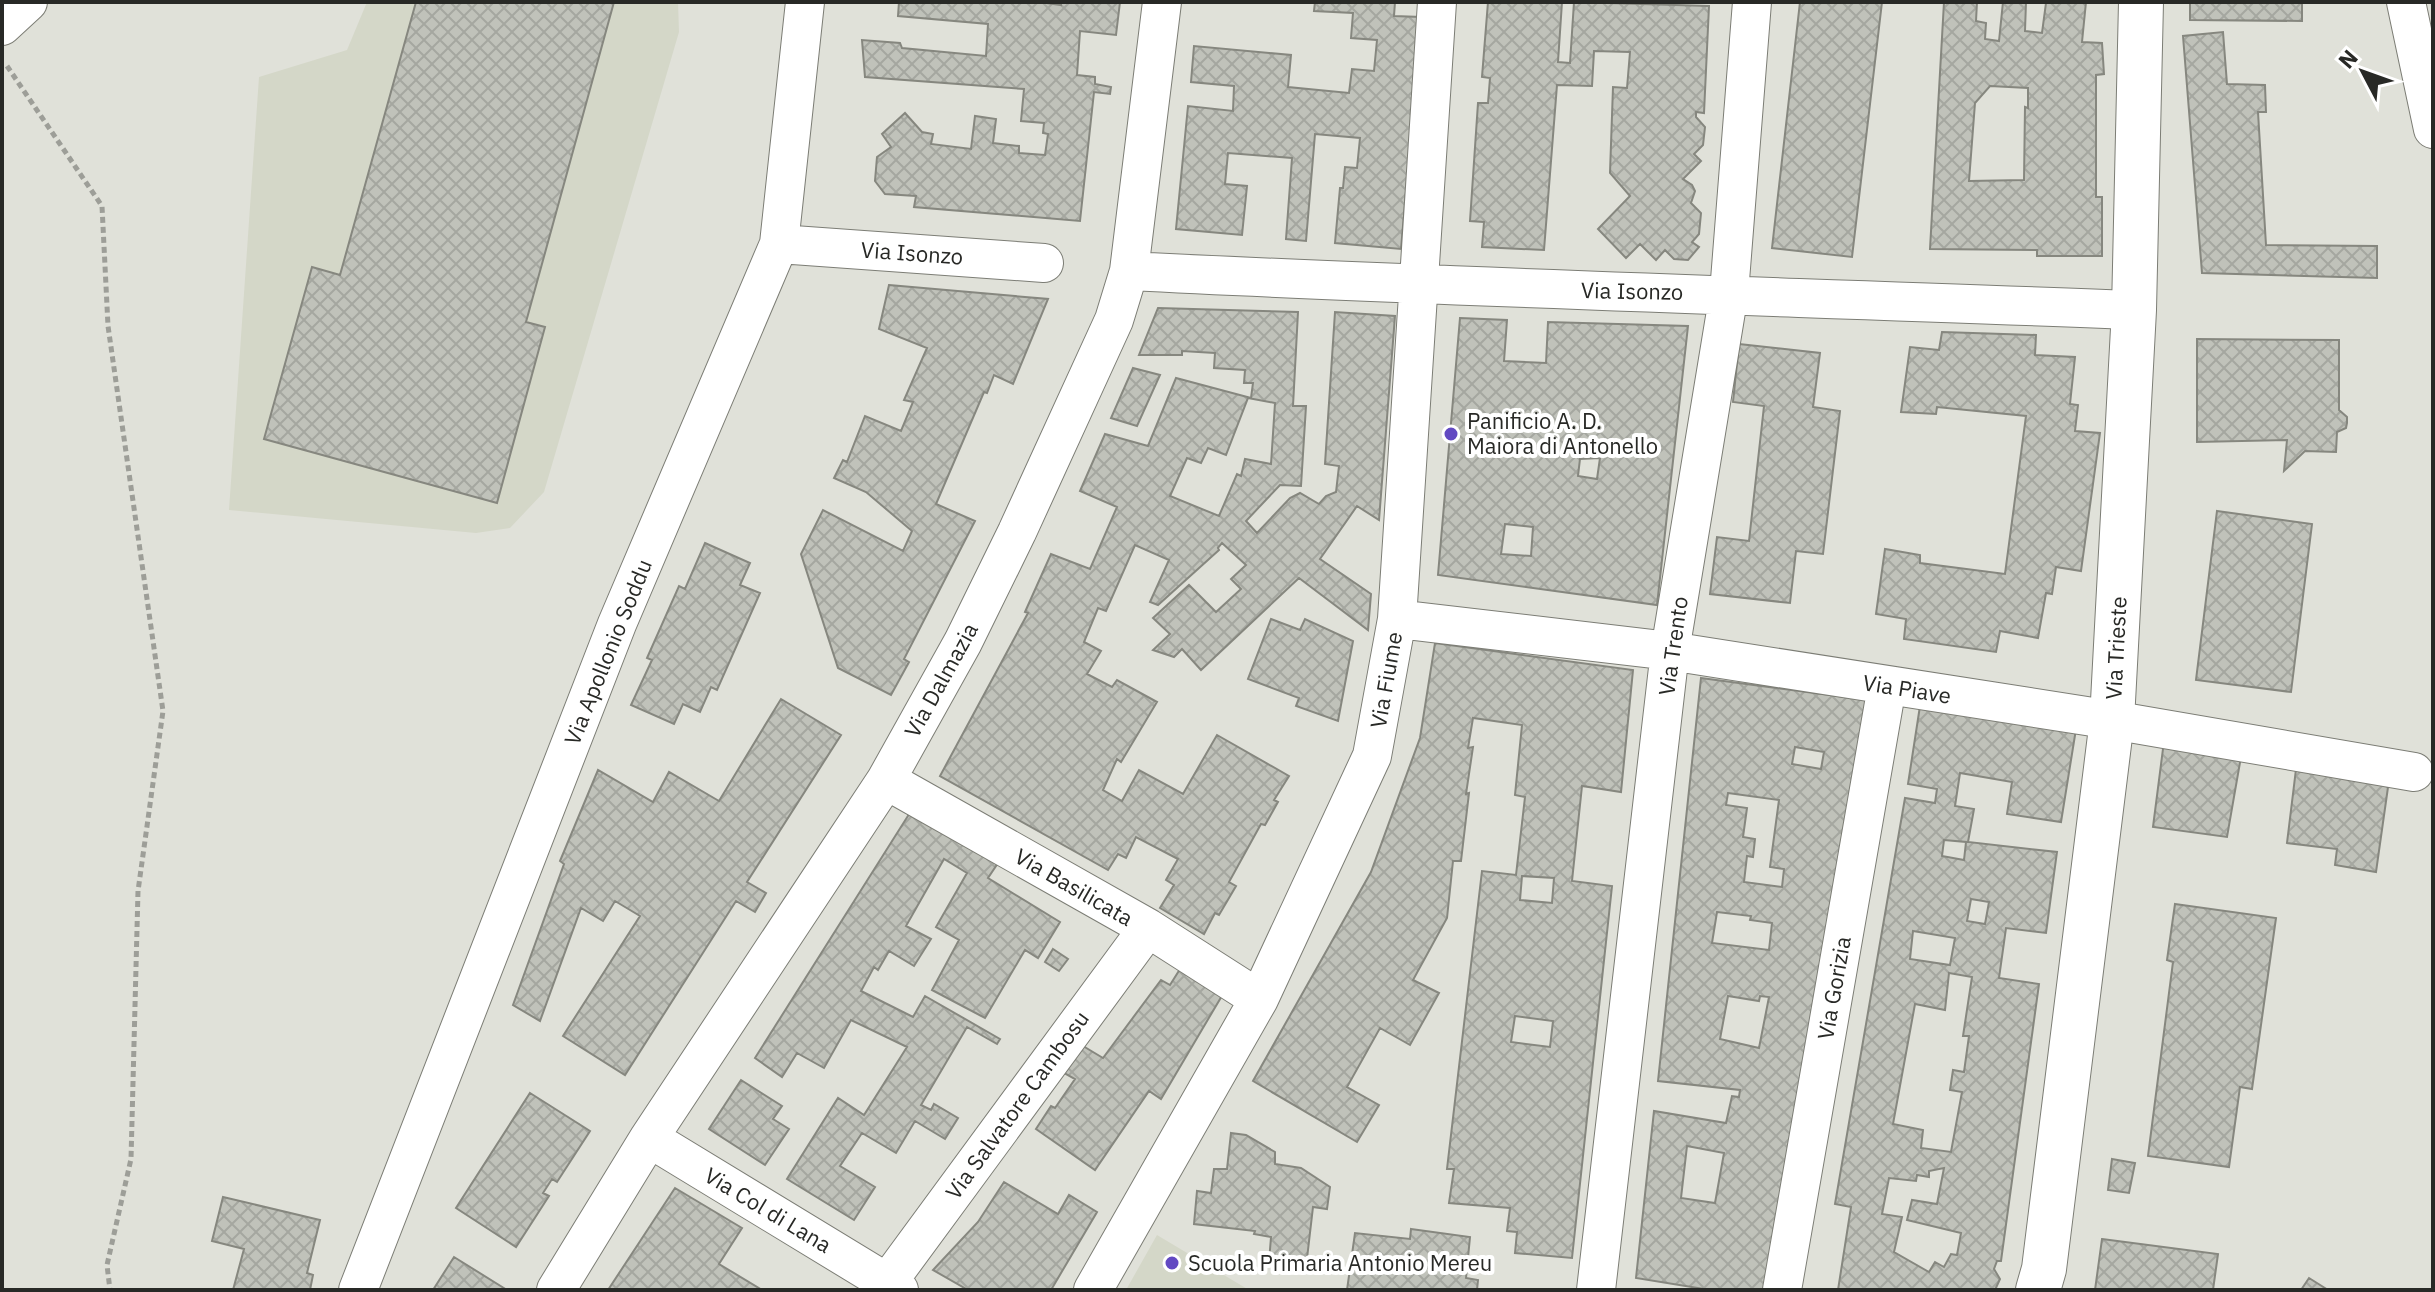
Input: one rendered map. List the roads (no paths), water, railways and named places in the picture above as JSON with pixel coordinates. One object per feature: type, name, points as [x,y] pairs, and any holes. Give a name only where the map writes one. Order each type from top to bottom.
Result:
[{"type":"main road","name":"Via Trieste","points":[[2038,1290],[2046,1254],[2112,720],[2134,310],[2141,2]]},
{"type":"street","points":[[2,26],[28,2]]},
{"type":"street","name":"Via Apollonio Soddu","points":[[358,1290],[617,624],[779,244],[805,2]]},
{"type":"street","name":"Via Dalmazia","points":[[556,1290],[649,1138],[886,780],[963,642],[1010,546],[1114,320],[1129,271],[1162,2]]},
{"type":"street","name":"Via Fiume","points":[[1093,1290],[1259,999],[1372,756],[1397,619],[1437,2]]},
{"type":"street","name":"Via Trento","points":[[1596,1290],[1670,651],[1729,293],[1752,2]]},
{"type":"street","points":[[2406,2],[2433,129]]},
{"type":"street","name":"Via Isonzo","points":[[779,244],[1044,263]]},
{"type":"street","name":"Via Isonzo","points":[[1129,271],[1418,286],[1729,293],[2134,310]]},
{"type":"street","name":"Via Piave","points":[[1397,619],[1670,651],[2112,720],[2414,772]]},
{"type":"street","name":"Via Gorizia","points":[[1782,1290],[1887,686]]},
{"type":"street","name":"Via Basilicata","points":[[886,780],[1148,928],[1259,999]]},
{"type":"street","name":"Via Salvatore Cambosu","points":[[890,1288],[1148,928]]},
{"type":"street","name":"Via Col di Lana","points":[[649,1138],[890,1288]]},
{"type":"place","name":"Panificio A. D. Maiora di Antonello","points":[[1451,434]]},
{"type":"place","name":"Scuola Primaria Antonio Mereu","points":[[1172,1263]]}]
